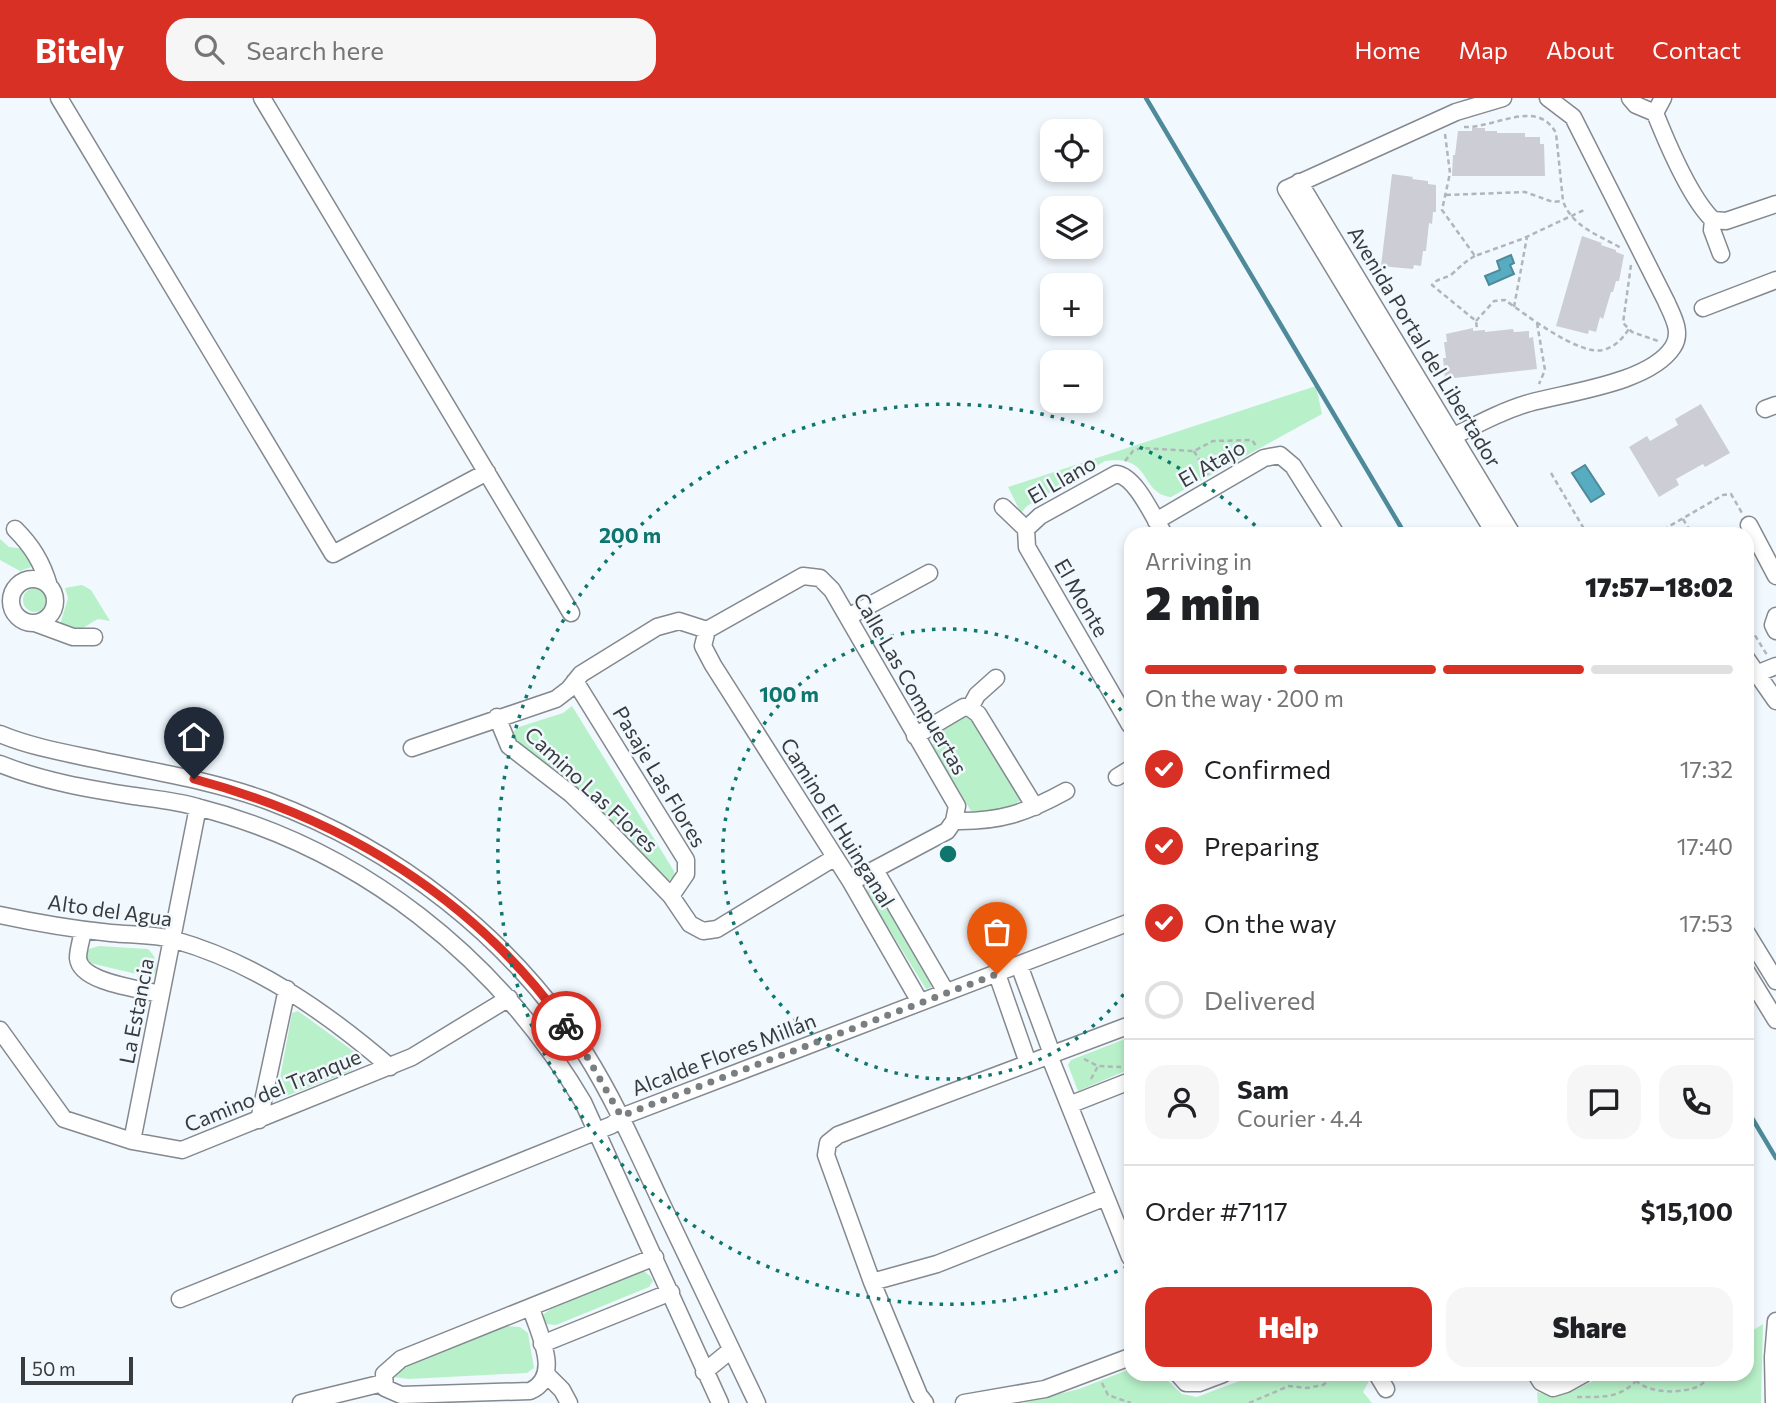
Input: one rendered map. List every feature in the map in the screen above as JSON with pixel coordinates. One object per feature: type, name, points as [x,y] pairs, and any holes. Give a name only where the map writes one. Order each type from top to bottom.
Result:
[{"type":"street","points":[[60,98],[333,554],[487,472]]},
{"type":"street","points":[[262,98],[571,613]]},
{"type":"street","name":"Avenida Portal del Libertador","points":[[1503,98],[1456,112],[1293,185],[1447,440],[1507,527]]},
{"type":"street","points":[[1447,440],[1519,407],[1598,387],[1641,372],[1663,358],[1675,346],[1678,329],[1666,301],[1573,117],[1548,98]]},
{"type":"street","points":[[1630,98],[1645,110],[1659,105],[1702,209],[1713,220],[1726,221],[1776,204]]},
{"type":"street","points":[[1713,220],[1712,230],[1721,254]]},
{"type":"street","points":[[1703,308],[1776,280]]},
{"type":"street","name":"Avenida Portal del Libertador","points":[[1447,440],[1491,527]]},
{"type":"street","name":"El Atajo","points":[[1160,527],[1214,486],[1264,458],[1280,455],[1286,458],[1331,527]]},
{"type":"street","points":[[1120,475],[1135,486],[1160,527]]},
{"type":"street","name":"El Llano","points":[[1026,529],[1040,516],[1120,475]]},
{"type":"street","points":[[1003,507],[1026,529]]},
{"type":"street","points":[[15,529],[30,545],[43,566],[55,598],[48,617],[35,623]]},
{"type":"street","name":"El Monte","points":[[1026,529],[1027,547],[1124,708]]},
{"type":"street","points":[[1754,534],[1776,576]]},
{"type":"street","points":[[848,617],[929,573]]},
{"type":"street","name":"Calle Las Compuertas","points":[[707,630],[803,576],[820,578],[832,590],[957,806],[954,821]]},
{"type":"street","points":[[49,586],[36,579],[22,582],[13,593],[6,613],[74,636],[94,637]]},
{"type":"street","points":[[1776,616],[1773,625],[1776,631]]},
{"type":"street","points":[[412,748],[556,699],[582,674],[657,627],[679,621],[707,630]]},
{"type":"street","name":"Camino El Huinganal","points":[[707,630],[703,646],[713,666],[851,882],[920,1002]]},
{"type":"street","points":[[1754,675],[1775,666]]},
{"type":"street","points":[[970,708],[976,695],[996,678]]},
{"type":"street","points":[[1754,678],[1776,701]]},
{"type":"street","name":"Pasaje Las Flores","points":[[575,681],[686,860],[686,874],[671,896]]},
{"type":"street","points":[[915,736],[964,707],[970,708],[978,714],[1035,807]]},
{"type":"street","name":"Camino Las Flores","points":[[497,717],[509,746],[580,803],[671,896],[691,924],[703,931],[711,931],[834,858]]},
{"type":"street","points":[[1,734],[6,750],[1,764],[68,783],[198,807],[267,828],[333,859],[394,897],[450,942],[509,998],[566,1074],[597,1131],[720,1403]]},
{"type":"street","points":[[1,734],[74,755],[194,779],[267,801],[370,849],[424,884],[464,915],[541,994],[585,1053],[621,1116],[757,1403]]},
{"type":"street","points":[[851,882],[947,831],[954,821],[1009,817],[1066,791]]},
{"type":"street","name":"La Estancia","points":[[132,1141],[198,807]]},
{"type":"street","name":"Camino El Huinganal","points":[[875,870],[946,992]]},
{"type":"street","name":"Alto del Agua","points":[[0,915],[83,930],[173,939],[240,964],[287,989],[355,1037],[390,1067]]},
{"type":"street","points":[[450,942],[463,928],[464,915]]},
{"type":"street","name":"Alcalde Flores Millán","points":[[180,1299],[612,1125],[621,1116],[1124,924]]},
{"type":"street","points":[[83,930],[78,959],[83,971],[94,978],[161,994]]},
{"type":"street","points":[[1754,945],[1776,981]]},
{"type":"street","points":[[1018,965],[1056,1053],[1069,1105],[1124,1242]]},
{"type":"street","points":[[997,974],[1028,1063]]},
{"type":"street","points":[[1754,984],[1776,1020]]},
{"type":"street","points":[[259,1121],[287,989]]},
{"type":"street","name":"Camino del Tranque","points":[[0,1030],[64,1119],[132,1141],[182,1150],[412,1057],[509,998]]},
{"type":"street","points":[[925,1403],[919,1395],[872,1282],[826,1155],[828,1143],[838,1135],[1124,1027]]},
{"type":"street","points":[[1069,1105],[1124,1076]]},
{"type":"street","points":[[872,1282],[937,1264],[1106,1197]]},
{"type":"street","points":[[531,1308],[548,1368],[547,1375],[530,1391],[401,1395],[389,1391],[383,1383],[386,1370],[401,1359],[655,1257]]},
{"type":"street","points":[[542,1344],[671,1292]]},
{"type":"street","points":[[1774,1403],[1773,1357],[1776,1321]]},
{"type":"street","points":[[704,1372],[731,1350]]},
{"type":"street","points":[[964,1403],[1045,1389],[1124,1359]]},
{"type":"street","points":[[547,1375],[562,1390],[569,1403]]},
{"type":"street","points":[[1185,1381],[1204,1381]]},
{"type":"street","points":[[1381,1381],[1386,1389]]},
{"type":"street","points":[[1540,1381],[1561,1385],[1569,1381]]},
{"type":"street","points":[[301,1403],[383,1383]]},
{"type":"path","points":[[1458,126],[1469,127],[1524,113],[1541,114],[1552,123],[1556,133],[1563,201],[1571,216],[1627,254]]},
{"type":"path","points":[[1451,128],[1444,131],[1450,173],[1442,210],[1475,256]]},
{"type":"path","points":[[1446,195],[1525,192],[1553,202],[1563,201]]},
{"type":"path","points":[[1477,329],[1476,321],[1432,285],[1450,276],[1460,264],[1475,256],[1527,237],[1584,210]]},
{"type":"path","points":[[1514,307],[1527,237]]},
{"type":"path","points":[[1631,264],[1623,324],[1649,339],[1675,346]]},
{"type":"path","points":[[1476,321],[1499,299],[1555,334],[1594,351],[1614,346],[1629,329]]},
{"type":"path","points":[[1535,389],[1542,381],[1545,370],[1537,323]]},
{"type":"path","points":[[1120,475],[1133,451],[1141,448],[1194,451],[1213,441],[1252,440],[1264,458]]},
{"type":"path","points":[[1194,451],[1214,486]]},
{"type":"path","points":[[1551,473],[1583,527]]},
{"type":"path","points":[[1667,527],[1723,495],[1731,494],[1749,525]]},
{"type":"path","points":[[1682,518],[1688,527]]},
{"type":"path","points":[[1754,633],[1775,666]]},
{"type":"path","points":[[1056,1053],[1124,1073]]},
{"type":"path","points":[[1096,1370],[1108,1395],[1131,1403]]},
{"type":"path","points":[[1249,1403],[1289,1386],[1307,1388],[1323,1385],[1328,1381]]},
{"type":"path","points":[[1561,1385],[1577,1397],[1606,1397],[1625,1392],[1635,1382],[1648,1388],[1684,1391],[1702,1385],[1706,1381]]},
{"type":"green space","points":[[1316,386],[1322,414],[1171,497],[1154,489],[1139,468],[1120,460],[1105,461],[1027,506],[1021,513],[1008,487]]},
{"type":"green space","points":[[0,539],[9,547],[25,549],[34,566],[20,571],[0,560]]},
{"type":"green space","points":[[82,585],[91,590],[110,621],[98,619],[80,630],[72,630],[60,625],[68,598],[65,588]]},
{"type":"green space","points":[[35,588],[46,595],[47,600],[40,611],[35,612],[24,605],[23,600],[30,589]]},
{"type":"green space","points":[[572,706],[674,871],[675,877],[667,881],[514,740],[513,732],[519,727],[563,713]]},
{"type":"green space","points":[[964,715],[974,722],[1021,800],[997,810],[971,811],[932,746],[937,735]]},
{"type":"green space","points":[[873,884],[932,987],[926,989],[865,890]]},
{"type":"green space","points":[[99,946],[148,949],[156,961],[154,975],[145,976],[90,963],[86,956],[89,949]]},
{"type":"green space","points":[[298,1011],[356,1053],[358,1063],[351,1071],[276,1100],[292,1013]]},
{"type":"green space","points":[[1124,1039],[1124,1072],[1078,1091],[1068,1065],[1071,1060]]},
{"type":"green space","points":[[644,1271],[653,1281],[649,1287],[556,1325],[543,1321],[544,1314],[551,1309]]},
{"type":"green space","points":[[1763,1324],[1761,1403],[1538,1403],[1537,1392],[1558,1395],[1594,1381],[1754,1381],[1754,1330]]},
{"type":"green space","points":[[504,1326],[520,1327],[528,1333],[534,1368],[527,1373],[409,1379],[394,1377],[393,1372],[400,1367]]},
{"type":"green space","points":[[1124,1371],[1124,1381],[1168,1381],[1182,1394],[1197,1397],[1239,1381],[1369,1381],[1363,1392],[1372,1403],[1023,1403],[1079,1389]]},
{"type":"water","points":[[1511,255],[1514,263],[1510,265],[1514,274],[1489,285],[1485,276],[1500,270],[1497,261]]},
{"type":"water","points":[[1585,465],[1604,494],[1591,502],[1572,473]]},
{"type":"building","points":[[1472,128],[1540,137],[1540,144],[1544,144],[1545,176],[1452,176],[1458,131],[1472,131]]},
{"type":"building","points":[[1392,174],[1413,177],[1412,179],[1436,185],[1436,212],[1433,212],[1432,224],[1429,223],[1426,251],[1423,251],[1421,266],[1414,265],[1413,269],[1381,266]]},
{"type":"building","points":[[1582,236],[1624,255],[1619,281],[1616,281],[1611,292],[1603,319],[1600,317],[1596,332],[1589,330],[1588,334],[1556,326]]},
{"type":"building","points":[[1473,328],[1473,331],[1485,332],[1513,329],[1514,332],[1529,331],[1529,338],[1533,337],[1537,369],[1445,379],[1443,358],[1446,358],[1446,334]]},
{"type":"building","points":[[1701,404],[1730,453],[1676,479],[1679,485],[1659,497],[1629,447],[1647,436],[1650,441],[1678,425],[1675,419]]},
{"type":"waterway","points":[[1146,98],[1401,527]]},
{"type":"waterway","points":[[1754,1121],[1776,1158]]},
{"type":"way so far","points":[[566,1026],[604,1084],[621,1116],[997,974]]},
{"type":"route","points":[[194,779],[267,801],[302,815],[354,840],[403,869],[464,915],[491,940],[517,966],[566,1026]]}]
